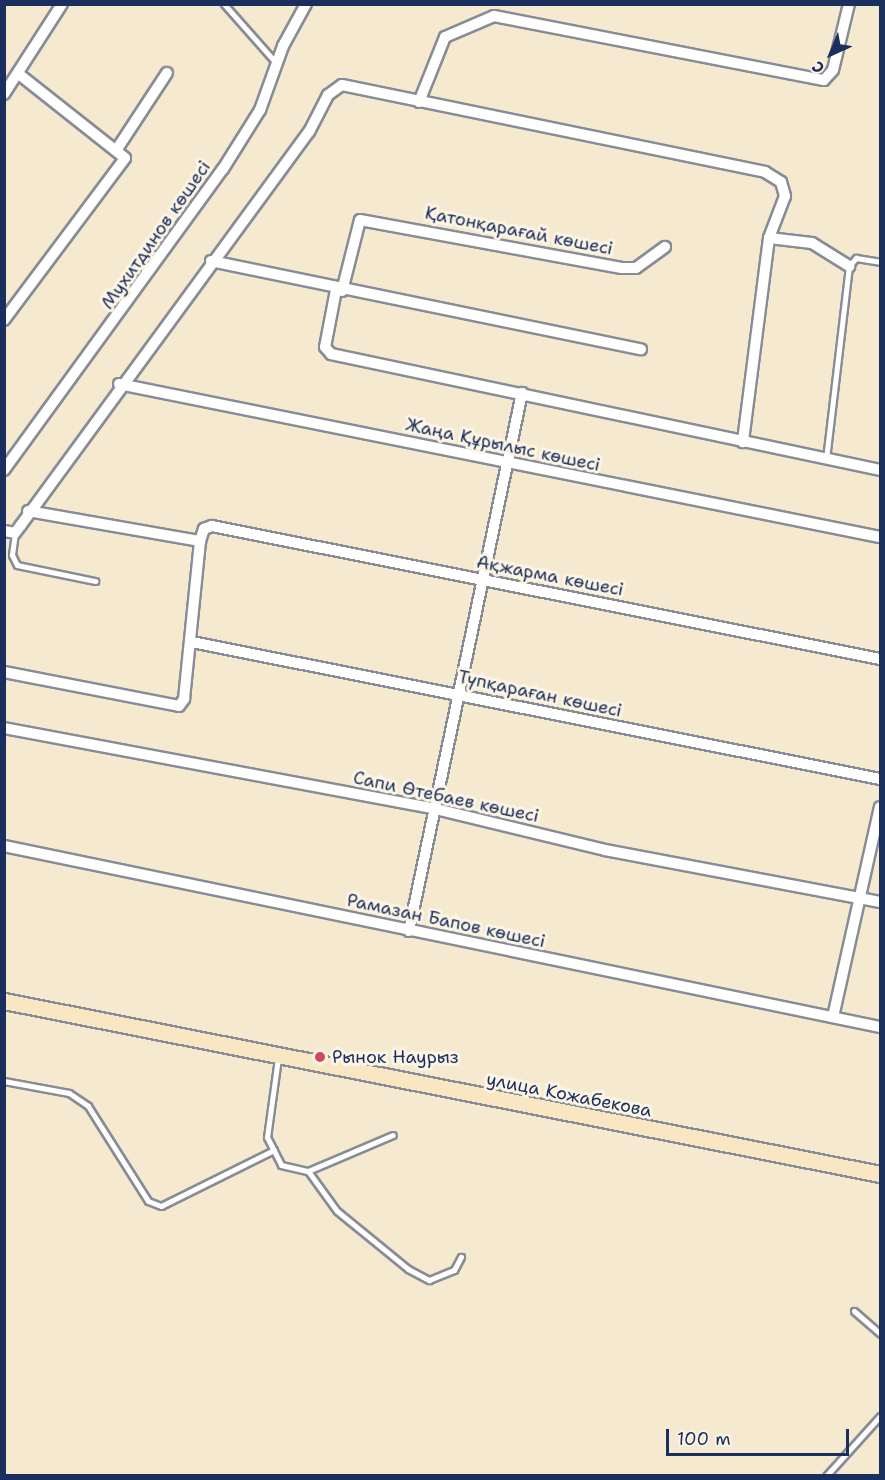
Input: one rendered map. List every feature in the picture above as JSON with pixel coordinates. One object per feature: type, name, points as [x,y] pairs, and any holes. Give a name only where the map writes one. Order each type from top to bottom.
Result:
[{"type":"main road","name":"улица Кожабекова","points":[[4,1001],[880,1174]]},
{"type":"street","points":[[4,94],[20,75],[62,4]]},
{"type":"street","name":"Мухитдинов көшесі","points":[[4,470],[222,169],[260,110],[306,4]]},
{"type":"street","points":[[419,102],[445,37],[494,16],[824,80],[833,70],[849,4]]},
{"type":"street","points":[[117,149],[167,73]]},
{"type":"street","points":[[4,320],[121,170],[125,159],[117,149],[20,75]]},
{"type":"street","points":[[10,532],[28,511],[119,384],[309,132],[335,87],[765,172],[781,182],[785,196],[769,238],[743,442]]},
{"type":"street","name":"Қатонқарағай көшесі","points":[[339,290],[360,220],[622,268],[636,268],[665,247]]},
{"type":"street","points":[[769,238],[812,243],[849,266]]},
{"type":"street","points":[[211,261],[339,290],[641,349]]},
{"type":"street","points":[[339,290],[325,347],[331,354],[880,470]]},
{"type":"street","name":"Жаңа Құрылыс көшесі","points":[[119,384],[880,537]]},
{"type":"street","points":[[409,931],[462,694],[522,393]]},
{"type":"street","points":[[4,672],[178,706],[192,642],[200,541],[28,511]]},
{"type":"street","name":"Ақжарма көшесі","points":[[200,541],[204,530],[212,526],[880,659]]},
{"type":"street","name":"Түпқараған көшесі","points":[[192,642],[880,779]]},
{"type":"street","name":"Сапи Өтебаев көшесі","points":[[4,728],[436,809],[605,850],[880,902]]},
{"type":"street","points":[[833,1017],[862,899],[880,807]]},
{"type":"street","name":"Рамазан Бапов көшесі","points":[[4,846],[880,1027]]},
{"type":"lane","points":[[224,4],[278,65]]},
{"type":"lane","points":[[826,459],[849,266],[856,258],[880,262]]},
{"type":"lane","points":[[10,532],[12,555],[17,565],[95,581]]},
{"type":"lane","points":[[279,1057],[267,1137],[281,1165],[308,1171],[393,1135]]},
{"type":"lane","points":[[4,1081],[69,1093],[88,1106],[148,1201],[161,1206],[274,1150]]},
{"type":"lane","points":[[308,1171],[337,1211],[408,1269],[429,1280],[454,1270],[461,1257]]},
{"type":"lane","points":[[854,1311],[880,1334]]},
{"type":"lane","points":[[826,1476],[880,1416]]},
{"type":"place","name":"Рынок Наурыз","points":[[320,1057]]}]
